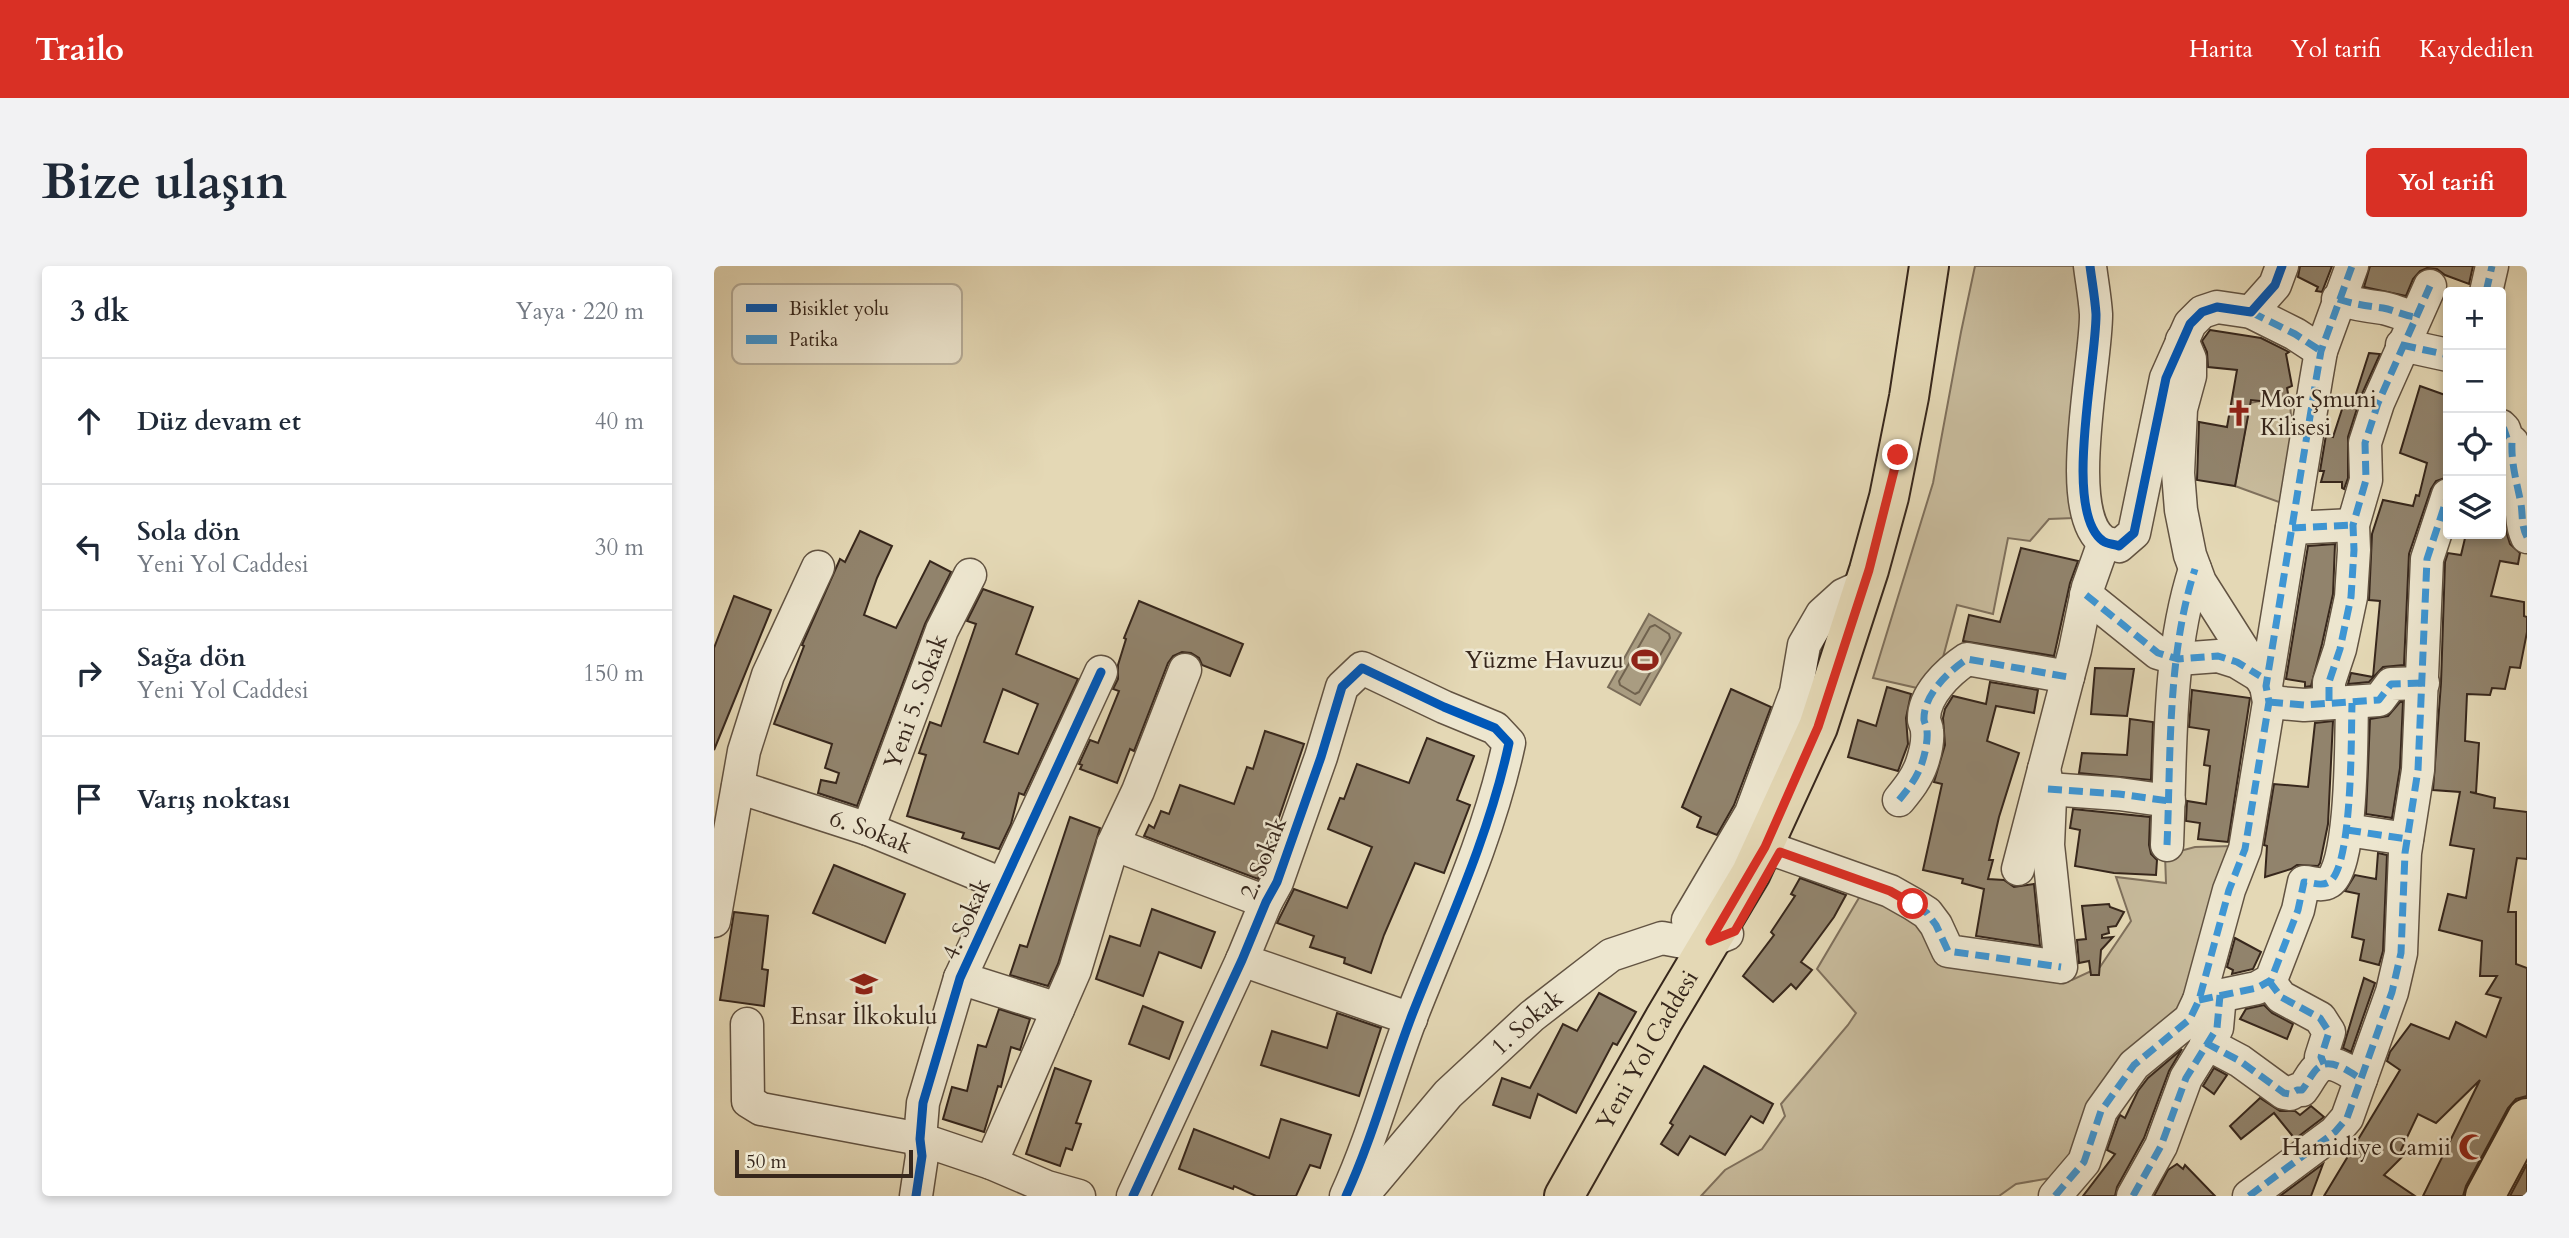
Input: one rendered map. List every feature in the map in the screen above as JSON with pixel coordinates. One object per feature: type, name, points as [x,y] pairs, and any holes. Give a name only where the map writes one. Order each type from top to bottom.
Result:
[{"type":"main road","name":"Yeni Yol Caddesi","points":[[1564,1196],[1751,873],[1818,727],[1864,585],[1898,455],[1928,266]]},
{"type":"main road","name":"Yeni Yol Caddesi","points":[[1583,1196],[1713,939],[1780,852],[1824,749],[1872,603],[1922,404],[1945,266]]},
{"type":"main road","points":[[2485,1196],[2527,1118]]},
{"type":"street","points":[[2090,266],[2096,315],[2082,466],[2094,531],[2104,542],[2119,545],[2134,533],[2166,378],[2190,324],[2202,312],[2217,307],[2251,312],[2295,334],[2321,351]]},
{"type":"street","points":[[2251,312],[2275,285],[2282,266]]},
{"type":"street","points":[[2133,1196],[2161,1146],[2186,1078],[2217,1027],[2209,998],[2225,901],[2245,849],[2265,688],[2321,351],[2352,266]]},
{"type":"street","points":[[2487,287],[2492,266]]},
{"type":"street","points":[[2055,1196],[2084,1162],[2101,1111],[2134,1065],[2190,1019],[2209,998],[2257,988],[2269,981],[2276,971],[2298,910],[2304,882],[2327,884],[2333,879],[2339,865],[2347,830],[2340,702],[2329,682],[2340,649],[2351,597],[2353,525],[2366,480],[2365,443],[2402,345],[2430,286]]},
{"type":"street","points":[[2338,299],[2358,305],[2386,308],[2400,315],[2415,317]]},
{"type":"street","points":[[2182,340],[2190,359],[2190,376],[2181,409],[2178,473],[2181,510],[2195,569],[2209,612],[2265,688]]},
{"type":"street","points":[[2402,345],[2443,354]]},
{"type":"street","points":[[2506,436],[2512,442],[2511,460],[2521,507],[2521,525],[2527,537]]},
{"type":"street","points":[[2249,1196],[2335,1132],[2347,1118],[2392,992],[2401,953],[2407,839],[2418,770],[2427,559],[2443,510]]},
{"type":"street","points":[[2292,528],[2353,525]]},
{"type":"street","points":[[2018,869],[2046,779],[2086,595],[2104,542]]},
{"type":"street","points":[[714,921],[744,751],[768,675],[818,568]]},
{"type":"street","points":[[2167,845],[2173,696],[2186,599],[2195,569]]},
{"type":"street","name":"Yeni 5. Sokak","points":[[868,829],[942,630],[970,575]]},
{"type":"street","points":[[2086,595],[2158,653],[2178,659],[2218,656],[2237,662],[2265,688],[2304,705],[2379,700],[2391,684],[2423,683]]},
{"type":"street","points":[[1899,800],[1914,782],[1923,761],[1927,731],[1924,719],[1930,698],[1938,685],[1958,665],[1967,659],[2068,677]]},
{"type":"street","name":"2. Sokak","points":[[1133,1196],[1277,882],[1321,757],[1342,687],[1362,668],[1495,728],[1509,743],[1502,778],[1411,1019]]},
{"type":"street","points":[[991,1163],[1075,970],[1113,844],[1139,791],[1185,670]]},
{"type":"street","name":"4. Sokak","points":[[916,1196],[922,1156],[920,1139],[923,1103],[960,978],[1101,672]]},
{"type":"street","points":[[1780,852],[1890,891],[1913,904],[1927,913],[1936,925],[1948,951],[2061,967],[2048,845],[2050,798],[2046,779]]},
{"type":"street","points":[[2046,779],[2169,801]]},
{"type":"street","name":"6. Sokak","points":[[738,787],[868,829],[1002,884]]},
{"type":"street","points":[[2347,830],[2407,839]]},
{"type":"street","points":[[1113,844],[1266,902]]},
{"type":"street","name":"1. Sokak","points":[[1362,1196],[1448,1094],[1532,1016],[1611,955],[1662,937],[1713,939]]},
{"type":"street","points":[[1242,960],[1411,1019],[1366,1152],[1346,1196]]},
{"type":"street","points":[[960,978],[1058,1009]]},
{"type":"street","points":[[2269,981],[2281,997],[2325,1022],[2329,1032],[2321,1057],[2323,1064]]},
{"type":"street","points":[[747,1024],[748,1101],[761,1109],[920,1139],[991,1163],[1047,1187],[1079,1196]]},
{"type":"street","points":[[2206,1043],[2240,1061],[2284,1093],[2302,1090],[2317,1067],[2323,1064],[2336,1065],[2361,1079]]},
{"type":"shaded area","points":[[1975,266],[2076,266],[2081,327],[2074,518],[2049,519],[2030,541],[2008,538],[1993,614],[1957,605],[1942,661],[1926,690],[1873,678],[1933,483]]},
{"type":"shaded area","points":[[2260,401],[2290,404],[2294,452],[2287,505],[2235,486],[2250,403]]},
{"type":"shaded area","points":[[2233,846],[2189,995],[2062,1176],[2016,1184],[1999,1196],[1701,1196],[1725,1170],[1762,1149],[1785,1116],[1781,1104],[1856,1013],[1817,969],[1863,891],[1903,906],[1934,950],[1947,959],[2072,980],[2100,967],[2131,921],[2116,877],[2166,883],[2165,855],[2195,847]]},
{"type":"water","name":"Yüzme Havuzu","points":[[1649,614],[1681,633],[1640,705],[1608,687]]},
{"type":"building","points":[[2300,266],[2332,266],[2322,292],[2316,291],[2318,287],[2298,277]]},
{"type":"building","points":[[2370,266],[2473,266],[2469,284],[2437,269],[2427,268],[2420,271],[2413,279],[2406,296],[2364,287]]},
{"type":"building","name":"Mor Şmuni Kilisesi","points":[[2210,330],[2261,338],[2289,352],[2286,354],[2292,386],[2287,388],[2290,404],[2251,400],[2235,486],[2197,480],[2199,422],[2227,427],[2237,370],[2208,367],[2207,352],[2202,341]]},
{"type":"building","points":[[2369,353],[2380,354],[2361,396],[2348,437],[2348,478],[2344,489],[2342,482],[2321,482],[2324,471],[2320,471],[2326,435],[2333,437],[2345,400],[2353,403]]},
{"type":"building","points":[[2420,386],[2443,394],[2443,479],[2436,481],[2431,489],[2409,554],[2404,665],[2383,667],[2369,682],[2348,684],[2351,673],[2373,677],[2380,601],[2369,600],[2372,534],[2383,500],[2413,506],[2416,495],[2419,496],[2427,463],[2400,453]]},
{"type":"building","points":[[860,531],[892,546],[864,615],[896,628],[930,561],[951,572],[925,624],[857,806],[818,793],[821,780],[836,783],[839,773],[825,768],[832,744],[774,724],[804,646],[802,645],[840,559],[845,562]]},
{"type":"building","points":[[2506,531],[2510,544],[2520,553],[2518,564],[2500,561],[2491,596],[2524,602],[2527,632],[2520,668],[2510,667],[2505,689],[2492,688],[2490,695],[2467,694],[2465,741],[2479,743],[2476,793],[2470,792],[2495,798],[2494,808],[2527,812],[2527,859],[2517,858],[2508,912],[2516,912],[2516,964],[2527,968],[2527,1096],[2516,1099],[2508,1108],[2463,1196],[2423,1196],[2480,1080],[2436,1123],[2418,1114],[2401,1150],[2405,1154],[2384,1175],[2415,1196],[2324,1196],[2400,1070],[2387,1061],[2390,1052],[2411,1024],[2449,1039],[2456,1022],[2486,1037],[2501,998],[2486,994],[2497,976],[2480,976],[2482,941],[2439,930],[2448,894],[2466,898],[2474,849],[2450,845],[2460,792],[2433,790],[2441,683],[2445,562],[2448,553],[2461,555],[2465,539],[2506,539]]},
{"type":"building","points":[[2335,544],[2333,594],[2311,686],[2305,687],[2305,682],[2286,679],[2308,546]]},
{"type":"building","points":[[2021,548],[2078,561],[2070,583],[2054,656],[1963,641],[1969,615],[2000,622]]},
{"type":"building","points":[[983,589],[1033,607],[1016,654],[1078,679],[1024,795],[1019,793],[1011,824],[999,849],[962,838],[964,833],[907,816],[926,755],[919,753],[930,722],[941,726],[976,624],[967,621]],"holes":[[[1003,689],[1038,704],[1018,754],[984,742]]]},
{"type":"building","points":[[734,596],[771,610],[714,750],[714,648]]},
{"type":"building","points":[[1139,601],[1243,644],[1230,676],[1202,665],[1199,658],[1191,653],[1182,652],[1173,656],[1134,751],[1130,749],[1117,783],[1080,769],[1082,765],[1079,764],[1090,740],[1098,743],[1119,691],[1113,689],[1118,679],[1118,665],[1126,639],[1124,638]]},
{"type":"building","points":[[2095,668],[2134,669],[2127,716],[2091,714]]},
{"type":"building","points":[[1990,682],[2038,690],[2034,713],[1996,706],[1987,741],[2019,753],[1999,817],[1989,860],[1993,860],[1988,879],[2004,880],[2014,887],[2034,884],[2040,946],[1976,936],[1984,889],[1962,883],[1963,879],[1923,870],[1942,784],[1934,782],[1945,745],[1945,709],[1953,696],[1986,704]]},
{"type":"building","points":[[1887,687],[1911,694],[1906,718],[1908,744],[1898,771],[1848,757],[1858,720],[1876,726]]},
{"type":"building","points":[[1731,689],[1771,707],[1734,805],[1717,835],[1697,827],[1701,817],[1682,807]]},
{"type":"building","points":[[2192,690],[2250,698],[2228,842],[2198,839],[2200,823],[2186,821],[2187,801],[2206,804],[2210,766],[2204,765],[2209,730],[2189,727]]},
{"type":"building","points":[[2403,702],[2400,768],[2392,818],[2366,814],[2370,719],[2388,716]]},
{"type":"building","points":[[2130,719],[2153,722],[2151,780],[2079,773],[2082,753],[2127,755]]},
{"type":"building","points":[[2333,721],[2328,824],[2320,863],[2318,866],[2297,865],[2265,877],[2267,846],[2264,845],[2274,784],[2308,787],[2315,723]]},
{"type":"building","points":[[1265,731],[1304,744],[1258,879],[1144,836],[1149,825],[1154,828],[1161,811],[1169,814],[1180,785],[1234,804],[1247,767],[1253,769]]},
{"type":"building","points":[[1427,738],[1474,756],[1457,800],[1470,805],[1444,873],[1415,863],[1371,973],[1344,963],[1345,958],[1310,947],[1314,936],[1277,923],[1294,889],[1347,908],[1372,847],[1328,829],[1340,798],[1344,799],[1357,764],[1409,783]]},
{"type":"building","points":[[2073,809],[2150,817],[2149,845],[2151,854],[2157,860],[2156,875],[2114,873],[2075,866],[2080,830],[2070,828]]},
{"type":"building","points":[[1070,817],[1100,828],[1058,964],[1048,986],[1010,975],[1020,945],[1027,947]]},
{"type":"building","points":[[2378,853],[2387,855],[2383,951],[2379,965],[2360,960],[2364,940],[2352,937],[2359,894],[2345,891],[2355,875],[2376,879]]},
{"type":"building","points":[[834,865],[905,894],[885,943],[813,913]]},
{"type":"building","points":[[1800,878],[1846,895],[1834,917],[1801,962],[1812,970],[1796,989],[1791,984],[1773,1002],[1743,976],[1774,935],[1771,932],[1795,896],[1791,894]]},
{"type":"building","points":[[2109,904],[2110,907],[2124,912],[2116,926],[2108,927],[2109,933],[2102,935],[2102,938],[2113,937],[2101,950],[2099,975],[2091,975],[2089,961],[2079,963],[2077,940],[2086,939],[2082,906]]},
{"type":"building","points":[[1152,909],[1215,932],[1201,968],[1159,952],[1143,996],[1096,979],[1110,936],[1140,946]]},
{"type":"building","points":[[734,912],[768,916],[762,969],[768,970],[764,1006],[720,1000]]},
{"type":"building","points":[[2235,938],[2261,952],[2253,969],[2232,974],[2233,970],[2227,967]]},
{"type":"building","points":[[2364,978],[2375,983],[2351,1052],[2343,1048]]},
{"type":"building","points":[[1599,993],[1636,1012],[1617,1045],[1613,1043],[1576,1113],[1538,1094],[1530,1118],[1493,1105],[1502,1078],[1530,1088],[1563,1024],[1577,1031]]},
{"type":"building","points":[[2264,1005],[2272,1013],[2293,1024],[2287,1039],[2240,1019],[2246,1009]]},
{"type":"building","points":[[1143,1006],[1183,1022],[1169,1059],[1129,1044]]},
{"type":"building","points":[[999,1009],[1030,1019],[1020,1050],[1011,1047],[1001,1087],[998,1086],[984,1132],[943,1119],[952,1087],[967,1091],[978,1045],[986,1047]]},
{"type":"building","points":[[1337,1013],[1381,1028],[1359,1096],[1261,1065],[1272,1031],[1327,1048]]},
{"type":"building","points":[[2182,1049],[2169,1071],[2144,1138],[2117,1187],[2115,1196],[2083,1196],[2115,1154],[2107,1150],[2120,1115],[2125,1118],[2138,1091],[2148,1078]]},
{"type":"building","points":[[1704,1066],[1773,1104],[1763,1123],[1751,1116],[1725,1155],[1690,1136],[1678,1155],[1661,1144],[1673,1125],[1670,1123]]},
{"type":"building","points":[[1055,1068],[1091,1081],[1076,1123],[1081,1124],[1072,1150],[1066,1148],[1060,1166],[1026,1154]]},
{"type":"building","points":[[2214,1068],[2227,1075],[2214,1094],[2203,1086]]},
{"type":"building","points":[[2260,1098],[2280,1111],[2295,1111],[2300,1115],[2311,1106],[2324,1117],[2295,1139],[2274,1113],[2241,1139],[2230,1126]]},
{"type":"building","points":[[1281,1119],[1331,1135],[1320,1168],[1310,1165],[1296,1196],[1256,1196],[1234,1186],[1233,1189],[1179,1169],[1194,1129],[1269,1158]]},
{"type":"building","points":[[2177,1164],[2183,1169],[2185,1165],[2215,1196],[2154,1196],[2168,1170]]},
{"type":"building","points":[[2323,1164],[2311,1196],[2280,1196]]},
{"type":"building","points":[[2527,1164],[2527,1196],[2510,1196]]},
{"type":"marked path","points":[[2055,1196],[2084,1162],[2101,1111],[2134,1065],[2190,1019],[2199,1000],[2229,890],[2245,849],[2269,702],[2266,686],[2321,351],[2352,266]]},
{"type":"marked path","points":[[2487,287],[2492,266]]},
{"type":"marked path","points":[[2329,701],[2329,682],[2340,649],[2351,597],[2353,525],[2366,480],[2365,443],[2378,403],[2430,286]]},
{"type":"marked path","points":[[2338,299],[2415,317]]},
{"type":"marked path","points":[[2251,312],[2295,334],[2321,351]]},
{"type":"marked path","points":[[2402,345],[2443,354]]},
{"type":"marked path","points":[[2506,435],[2512,442],[2513,466],[2527,537]]},
{"type":"marked path","points":[[2249,1196],[2335,1132],[2347,1118],[2392,992],[2401,953],[2405,853],[2418,770],[2427,559],[2443,510]]},
{"type":"marked path","points":[[2292,528],[2353,525]]},
{"type":"marked path","points":[[2167,845],[2175,670],[2179,636],[2195,569]]},
{"type":"marked path","points":[[2086,595],[2158,653],[2178,659],[2218,656],[2237,662],[2260,676]]},
{"type":"marked path","points":[[1899,800],[1915,778],[1923,759],[1927,735],[1925,711],[1932,693],[1960,664],[1967,659],[2068,677]]},
{"type":"marked path","points":[[2269,702],[2304,705],[2379,700],[2391,684],[2423,683]]},
{"type":"marked path","points":[[2199,1000],[2257,988],[2271,980],[2298,910],[2304,882],[2326,883],[2337,871],[2347,827],[2352,703]]},
{"type":"marked path","points":[[2048,789],[2169,801]]},
{"type":"marked path","points":[[2347,830],[2407,839]]},
{"type":"marked path","points":[[1780,852],[1890,891],[1913,904],[1927,913],[1936,925],[1948,951],[2061,967]]},
{"type":"marked path","points":[[2269,981],[2281,997],[2320,1018],[2329,1032],[2321,1057],[2324,1064]]},
{"type":"marked path","points":[[2133,1196],[2161,1146],[2186,1078],[2217,1028],[2220,995]]},
{"type":"marked path","points":[[2206,1043],[2240,1061],[2284,1093],[2302,1090],[2314,1072],[2324,1064],[2341,1067],[2361,1079]]},
{"type":"cycle path","points":[[2090,266],[2096,314],[2085,434],[2085,500],[2091,525],[2103,541],[2119,546],[2134,533],[2166,378],[2190,324],[2202,312],[2217,307],[2251,312],[2275,285],[2282,266]]},
{"type":"cycle path","points":[[1133,1196],[1277,882],[1321,757],[1342,687],[1362,668],[1495,728],[1509,743],[1479,847],[1412,1015],[1346,1196]]},
{"type":"cycle path","points":[[916,1196],[922,1156],[920,1139],[923,1103],[960,978],[1101,672]]},
{"type":"place","name":"Mor Şmuni Kilisesi","points":[[2239,413]]},
{"type":"place","name":"Yüzme Havuzu","points":[[1645,660]]},
{"type":"place","name":"Ensar İlkokulu","points":[[864,984]]},
{"type":"place","name":"Hamidiye Camii","points":[[2472,1147]]},
{"type":"route","points":[[1898,455],[1858,608],[1818,727],[1765,847],[1710,941],[1735,931],[1780,852],[1890,891],[1913,904]]}]
